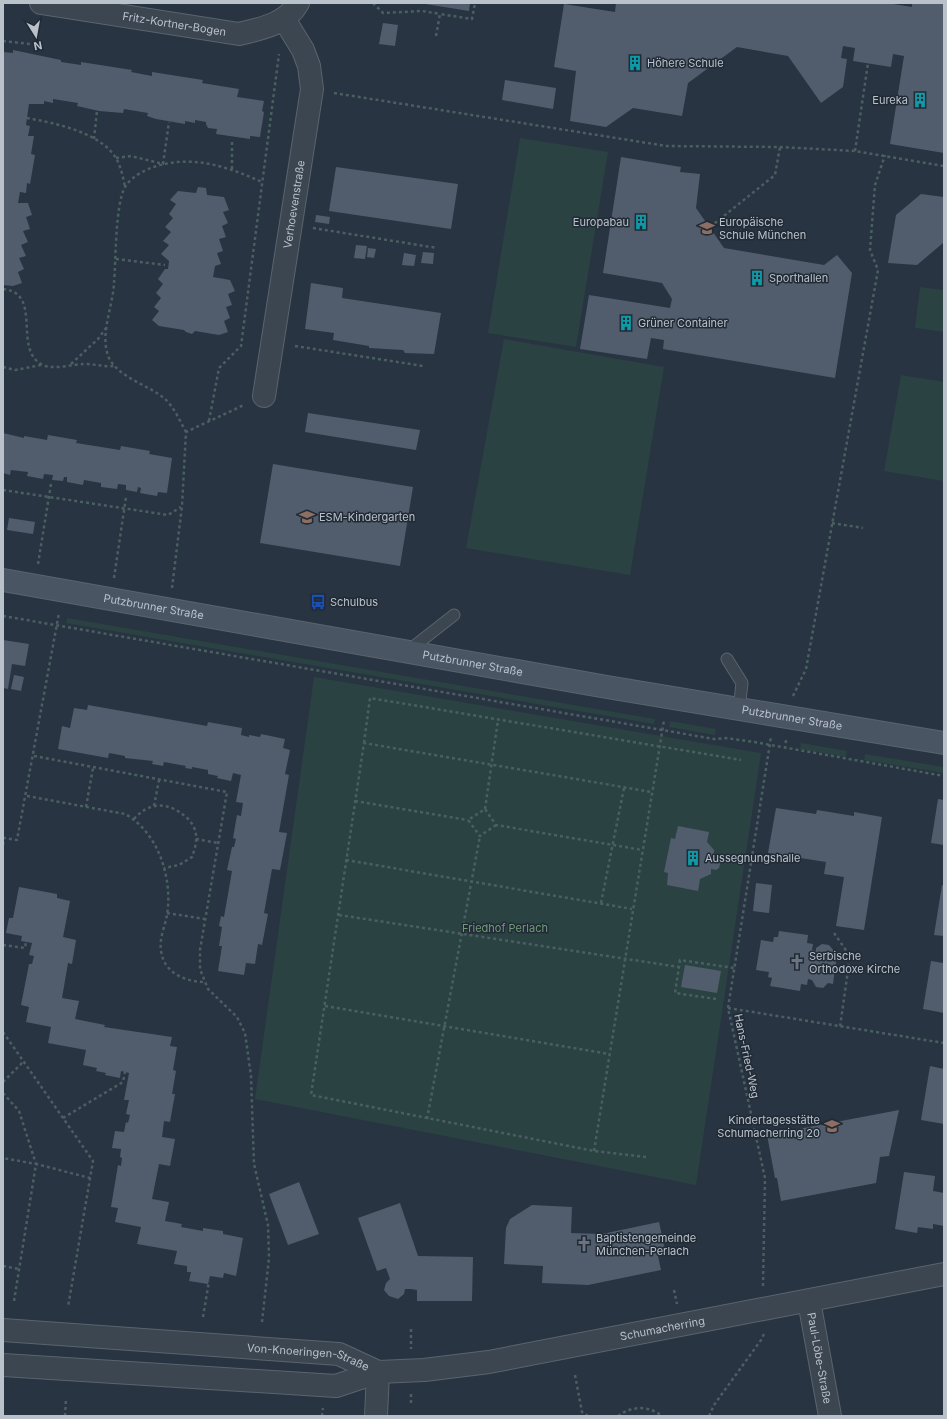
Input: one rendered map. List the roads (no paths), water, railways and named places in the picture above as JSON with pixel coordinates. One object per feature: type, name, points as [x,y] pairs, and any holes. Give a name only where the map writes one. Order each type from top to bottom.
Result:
[{"type":"main road","name":"Putzbrunner Straße","points":[[3,580],[739,709],[944,743]]},
{"type":"street","name":"Fritz-Kortner-Bogen","points":[[41,3],[240,34],[291,19]]},
{"type":"street","name":"Verhoevenstraße","points":[[264,396],[312,89],[309,66],[291,19]]},
{"type":"street","name":"Schumacherring","points":[[378,1372],[424,1370],[489,1362],[944,1274]]},
{"type":"street","name":"Paul-Löbe-Straße","points":[[808,1301],[830,1416]]},
{"type":"street","name":"Von-Knoeringen-Straße","points":[[3,1330],[339,1354],[378,1372]]},
{"type":"street","name":"Von-Knoeringen-Straße","points":[[3,1365],[336,1386],[378,1372]]},
{"type":"street","points":[[376,1416],[378,1372]]},
{"type":"lane","points":[[407,651],[454,615]]},
{"type":"lane","points":[[727,659],[742,683],[739,709]]},
{"type":"place","name":"Höhere Schule","points":[[635,63]]},
{"type":"place","name":"Eureka","points":[[920,100]]},
{"type":"place","name":"Europabau","points":[[641,222]]},
{"type":"place","name":"Europäische Schule München","points":[[707,228]]},
{"type":"place","name":"Sporthallen","points":[[757,278]]},
{"type":"place","name":"Grüner Container","points":[[626,323]]},
{"type":"place","name":"ESM-Kindergarten","points":[[307,517]]},
{"type":"place","name":"Schulbus","points":[[318,602]]},
{"type":"place","name":"Aussegnungshalle","points":[[693,858]]},
{"type":"place","name":"Serbische Orthodoxe Kirche","points":[[797,962]]},
{"type":"place","name":"Kindertagesstätte Schumacherring 20","points":[[832,1126]]},
{"type":"place","name":"Baptistengemeinde München-Perlach","points":[[584,1244]]},
{"type":"park label","name":"Friedhof Perlach","points":[[505,928]]}]
